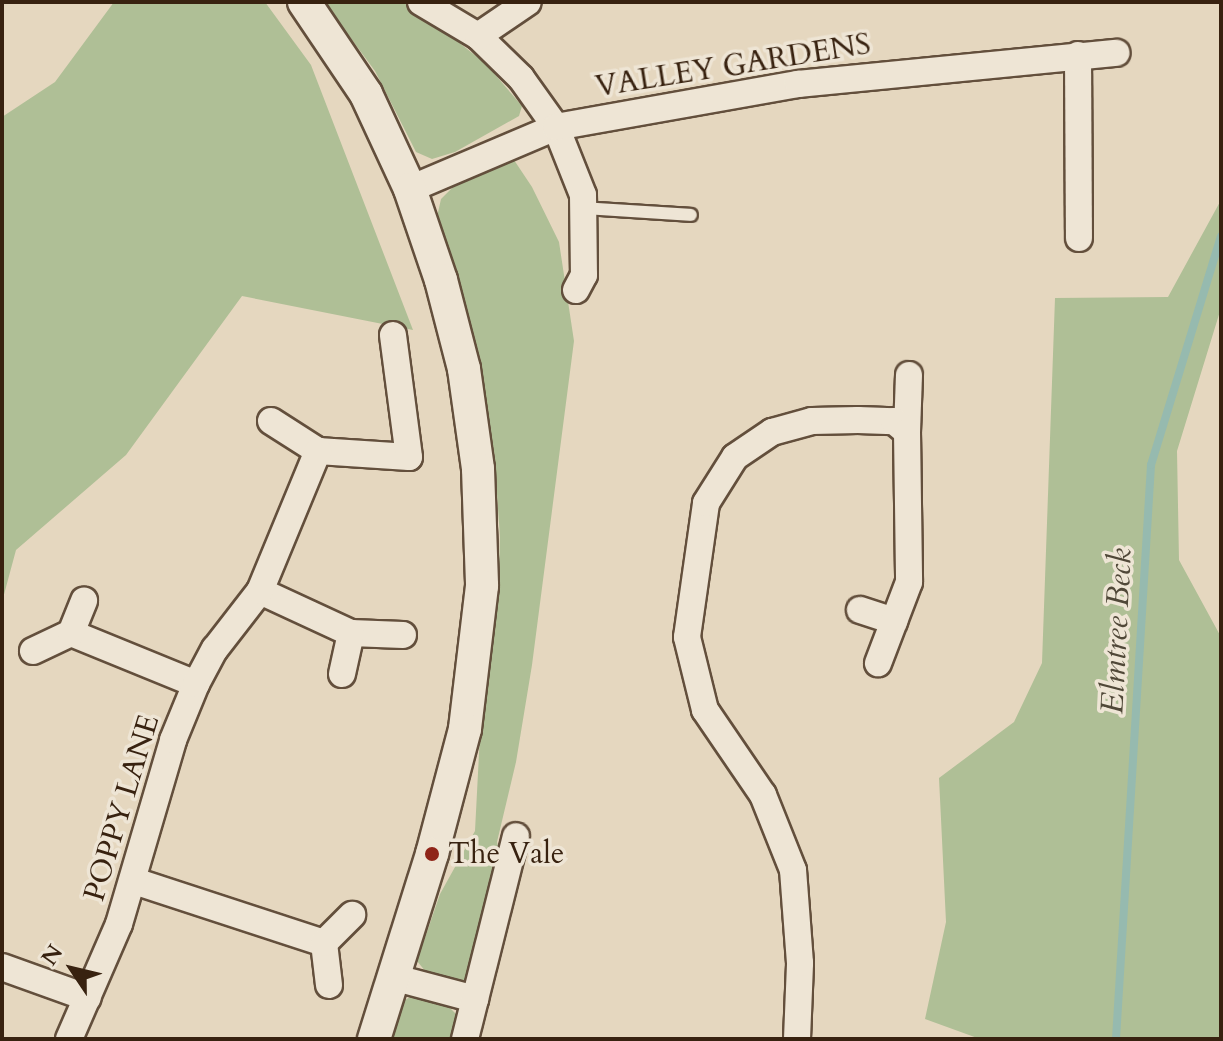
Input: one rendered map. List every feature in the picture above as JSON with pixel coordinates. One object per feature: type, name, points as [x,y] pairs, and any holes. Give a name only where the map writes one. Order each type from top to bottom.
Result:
[{"type":"street","points":[[304,2],[366,94],[410,189],[441,280],[464,369],[478,469],[482,586],[465,729],[396,978],[374,1039]]},
{"type":"street","points":[[421,2],[478,36],[521,78],[556,127],[583,195],[584,275],[576,290]]},
{"type":"street","points":[[478,36],[528,2]]},
{"type":"street","name":"VALLEY GARDENS","points":[[410,189],[556,127],[798,84],[1116,53]]},
{"type":"street","points":[[1078,55],[1079,238]]},
{"type":"street","points":[[271,421],[318,451],[409,457],[393,335]]},
{"type":"street","points":[[878,663],[909,582],[909,375]]},
{"type":"street","points":[[797,1039],[800,932],[793,870],[763,795],[705,710],[693,673],[687,637],[706,503],[735,457],[772,432],[812,421],[858,420],[894,421],[907,432]]},
{"type":"street","name":"POPPY LANE","points":[[69,1039],[134,881],[173,740],[196,684],[215,649],[260,591],[318,451]]},
{"type":"street","points":[[260,591],[351,633],[403,635]]},
{"type":"street","points":[[33,651],[71,633],[84,601]]},
{"type":"street","points":[[860,610],[894,621]]},
{"type":"street","points":[[71,633],[196,684]]},
{"type":"street","points":[[342,674],[351,633]]},
{"type":"street","points":[[465,1039],[516,836]]},
{"type":"street","points":[[134,881],[324,943]]},
{"type":"street","points":[[324,943],[352,915]]},
{"type":"street","points":[[324,943],[329,985]]},
{"type":"street","points":[[2,967],[88,998]]},
{"type":"street","points":[[396,978],[475,999]]},
{"type":"lane","points":[[583,208],[691,215]]},
{"type":"green space","points":[[114,2],[265,2],[311,65],[413,330],[242,296],[126,455],[16,550],[2,602],[2,117],[55,82]]},
{"type":"green space","points":[[324,2],[408,2],[486,64],[522,106],[519,116],[455,152],[432,159],[416,152],[375,71]]},
{"type":"green space","points":[[512,157],[532,187],[559,242],[574,341],[532,665],[516,762],[497,842],[500,856],[471,979],[460,987],[430,977],[417,961],[440,894],[475,831],[481,715],[498,605],[500,537],[494,451],[477,356],[437,217],[441,199],[456,184]]},
{"type":"green space","points":[[1221,200],[1221,308],[1177,451],[1179,560],[1221,637],[1221,1039],[980,1039],[925,1019],[946,922],[939,778],[1014,722],[1042,663],[1055,298],[1168,297]]},
{"type":"green space","points":[[415,994],[448,1006],[461,1019],[456,1039],[386,1039],[400,1003]]},
{"type":"waterway","name":"Elmtree Beck","points":[[1116,1039],[1151,465],[1221,236]]},
{"type":"place","name":"The Vale","points":[[432,854]]}]
